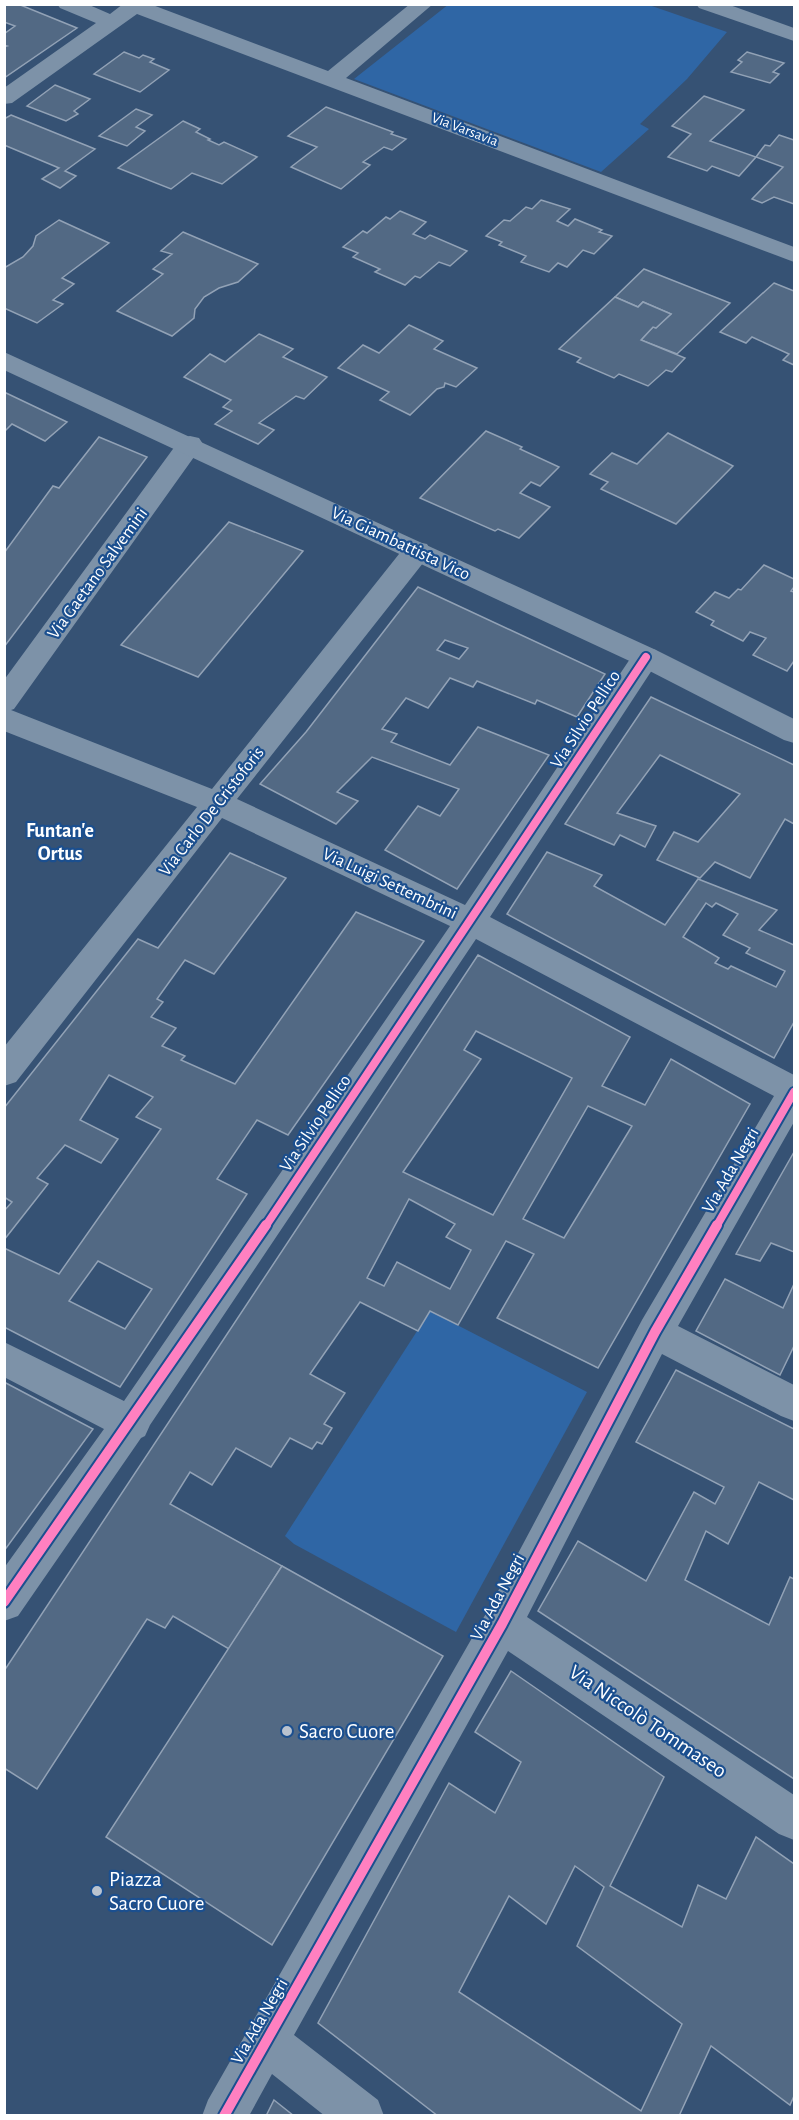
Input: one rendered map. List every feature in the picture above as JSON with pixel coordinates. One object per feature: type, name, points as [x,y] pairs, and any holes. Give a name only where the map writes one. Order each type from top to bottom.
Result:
[{"type":"street","points":[[67,4],[112,22]]},
{"type":"street","points":[[332,79],[423,4]]},
{"type":"street","points":[[706,4],[795,35]]},
{"type":"street","points":[[4,98],[136,5]]},
{"type":"street","name":"Via Varsavia","points":[[136,5],[795,255]]},
{"type":"street","name":"Via Giambattista Vico","points":[[4,360],[190,444],[646,657],[795,732]]},
{"type":"street","name":"Via Gaetano Salvemini","points":[[4,702],[190,444]]},
{"type":"street","name":"Via Carlo De Cristoforis","points":[[4,1072],[417,551]]},
{"type":"street","name":"Via Silvio Pellico","points":[[4,1602],[132,1424],[471,922],[646,657]]},
{"type":"street","name":"Via Luigi Settembrini","points":[[4,719],[218,803],[471,922],[795,1092]]},
{"type":"street","name":"Via Ada Negri","points":[[224,2115],[502,1624],[655,1332],[795,1092]]},
{"type":"street","points":[[655,1332],[795,1404]]},
{"type":"street","points":[[4,1358],[132,1424]]},
{"type":"street","name":"Via Niccolò Tommaseo","points":[[502,1624],[795,1819]]},
{"type":"street","points":[[267,2042],[362,2115]]},
{"type":"shaded area","points":[[449,4],[649,5],[727,32],[687,79],[640,124],[649,129],[601,172],[354,79]]},
{"type":"shaded area","points":[[430,1311],[587,1392],[456,1632],[294,1544],[285,1536]]},
{"type":"building","points":[[4,4],[18,4],[77,28],[4,78],[4,47],[7,46],[4,45],[4,34],[15,26],[4,22]]},
{"type":"building","points":[[124,52],[139,58],[143,55],[154,59],[150,62],[169,70],[140,92],[94,74]]},
{"type":"building","points":[[747,52],[784,63],[773,72],[779,74],[770,83],[731,72],[742,62],[738,60]]},
{"type":"building","points":[[55,85],[90,99],[74,111],[78,114],[66,121],[27,106]]},
{"type":"building","points":[[704,96],[744,110],[710,141],[756,157],[739,176],[712,166],[707,171],[668,157],[691,134],[672,126]]},
{"type":"building","points":[[326,107],[406,139],[392,150],[384,147],[363,162],[370,165],[341,189],[291,167],[317,147],[288,136]]},
{"type":"building","points":[[136,109],[152,115],[136,127],[145,131],[127,146],[99,136]]},
{"type":"building","points":[[11,115],[95,149],[65,171],[76,176],[60,188],[42,179],[59,168],[4,145],[4,119]]},
{"type":"building","points":[[183,121],[200,129],[196,132],[210,139],[208,140],[219,145],[224,142],[257,157],[222,184],[192,173],[171,189],[118,168]]},
{"type":"building","points":[[779,135],[794,140],[794,204],[774,197],[762,203],[752,199],[783,167],[756,157],[765,145],[770,146]]},
{"type":"building","points":[[541,200],[570,209],[557,221],[568,226],[575,219],[612,236],[594,254],[583,250],[567,267],[558,263],[549,272],[521,262],[526,256],[499,245],[502,242],[486,236],[504,220],[510,221],[526,207],[532,209]]},
{"type":"building","points":[[400,211],[426,222],[413,234],[425,239],[430,235],[467,251],[450,266],[439,262],[420,278],[415,276],[405,285],[375,272],[380,269],[353,257],[358,253],[343,247],[363,231],[367,233],[386,217],[390,219]]},
{"type":"building","points":[[59,220],[109,243],[62,278],[74,284],[53,300],[63,304],[37,323],[4,308],[4,268],[23,257],[33,246],[36,236]]},
{"type":"building","points":[[183,232],[258,264],[238,282],[219,288],[204,297],[195,309],[194,318],[172,336],[117,311],[163,274],[153,269],[172,254],[161,251]]},
{"type":"building","points":[[644,269],[730,303],[677,354],[641,340],[653,327],[656,328],[671,314],[643,302],[638,307],[615,297]]},
{"type":"building","points":[[774,283],[794,291],[794,365],[783,360],[789,354],[752,337],[746,343],[720,332]]},
{"type":"building","points":[[615,297],[638,307],[643,302],[671,314],[656,328],[653,327],[641,340],[685,358],[672,372],[666,370],[648,386],[619,374],[614,378],[577,362],[581,358],[559,349]]},
{"type":"building","points":[[409,325],[443,341],[434,349],[477,368],[456,387],[445,383],[444,387],[437,389],[410,415],[380,400],[389,392],[338,368],[363,345],[379,353]]},
{"type":"building","points":[[259,334],[293,349],[283,357],[327,377],[304,399],[296,396],[259,423],[274,430],[258,444],[215,424],[232,411],[223,407],[231,400],[184,377],[210,354],[225,362]]},
{"type":"building","points":[[4,392],[67,422],[45,441],[12,424],[4,432]]},
{"type":"building","points":[[486,431],[559,467],[540,486],[531,482],[520,493],[550,507],[519,538],[498,529],[495,531],[420,498]]},
{"type":"building","points":[[668,433],[733,466],[676,524],[601,489],[608,482],[590,474],[612,453],[637,464]]},
{"type":"building","points":[[99,437],[147,457],[4,647],[4,553],[53,486],[59,488]]},
{"type":"building","points":[[229,522],[303,551],[198,677],[121,645]]},
{"type":"building","points":[[764,565],[794,579],[794,587],[791,591],[794,592],[794,661],[787,671],[753,655],[766,638],[750,632],[743,641],[711,625],[714,621],[696,612],[715,592],[729,598],[738,589],[741,590]]},
{"type":"building","points":[[418,587],[605,674],[577,717],[537,700],[535,704],[477,681],[473,687],[450,678],[428,708],[406,698],[382,729],[397,734],[391,742],[450,765],[478,727],[549,755],[457,889],[385,850],[418,806],[440,816],[459,789],[372,757],[337,792],[358,801],[336,824],[260,784],[306,732]],"holes":[[[445,640],[468,648],[459,659],[437,650]]]},
{"type":"building","points":[[651,697],[794,765],[794,824],[785,819],[750,878],[715,862],[700,878],[657,860],[674,832],[698,842],[740,794],[660,755],[617,813],[656,826],[645,847],[620,835],[614,845],[565,824]]},
{"type":"building","points":[[547,852],[602,875],[594,886],[665,925],[698,879],[777,910],[759,930],[794,945],[794,1022],[774,1058],[507,914]],"holes":[[[706,903],[712,907],[716,903],[738,914],[723,935],[750,948],[746,953],[785,971],[776,987],[731,966],[728,969],[715,963],[719,958],[683,937]]]},
{"type":"building","points":[[230,853],[286,878],[214,974],[185,960],[157,999],[163,1002],[151,1017],[176,1028],[162,1046],[185,1056],[181,1060],[235,1084],[356,912],[424,941],[288,1135],[257,1120],[217,1179],[247,1194],[120,1387],[4,1327],[4,1248],[59,1274],[161,1129],[136,1117],[153,1097],[109,1075],[80,1120],[118,1139],[101,1163],[65,1145],[37,1178],[48,1184],[4,1240],[4,1211],[12,1202],[4,1197],[4,1108],[138,939],[158,948]],"holes":[[[98,1261],[152,1289],[125,1329],[69,1301]]]},
{"type":"building","points":[[478,955],[630,1037],[602,1086],[645,1105],[671,1059],[750,1104],[598,1368],[497,1318],[534,1254],[506,1241],[458,1325],[430,1311],[418,1331],[360,1302],[310,1374],[345,1393],[324,1424],[332,1428],[322,1444],[317,1442],[312,1449],[290,1438],[271,1467],[236,1448],[212,1485],[190,1472],[170,1504],[282,1566],[229,1649],[173,1616],[165,1628],[147,1619],[37,1789],[4,1768],[4,1671]],"holes":[[[476,1031],[572,1078],[493,1215],[403,1172],[481,1059],[464,1050]],[[588,1106],[632,1126],[564,1238],[523,1219]],[[409,1199],[455,1224],[446,1237],[471,1250],[450,1289],[397,1262],[384,1286],[367,1278]]]},
{"type":"building","points":[[794,1152],[794,1252],[771,1243],[760,1261],[736,1254]]},
{"type":"building","points":[[725,1279],[783,1308],[794,1284],[794,1346],[780,1375],[696,1331]]},
{"type":"building","points":[[676,1370],[794,1429],[794,1500],[759,1482],[728,1544],[706,1531],[685,1580],[769,1625],[790,1577],[794,1579],[794,1779],[538,1611],[578,1541],[646,1581],[694,1492],[715,1504],[724,1487],[636,1442]]},
{"type":"building","points":[[4,1382],[93,1429],[4,1551]]},
{"type":"building","name":"Sacro Cuore","points":[[282,1566],[443,1656],[272,1945],[106,1837]]},
{"type":"building","points":[[511,1671],[664,1777],[610,1886],[682,1927],[698,1885],[726,1899],[756,1837],[794,1864],[794,2096],[790,2105],[711,2046],[679,2116],[438,2116],[318,2023],[449,1783],[495,1813],[521,1762],[475,1732]],"holes":[[[575,1866],[604,1887],[577,1946],[682,2024],[641,2111],[459,1992],[509,1896],[546,1924]]]},
{"type":"building","points":[[274,2100],[294,2116],[266,2116]]},
{"type":"cycle path","points":[[4,1602],[168,1368],[329,1132],[646,657]]},
{"type":"cycle path","points":[[224,2116],[502,1624],[655,1332],[794,1092]]},
{"type":"place","name":"Sacro Cuore","points":[[287,1731]]},
{"type":"place","name":"Piazza Sacro Cuore","points":[[97,1891]]},
{"type":"district","name":"Funtan'e Ortus","points":[[60,842]]}]
